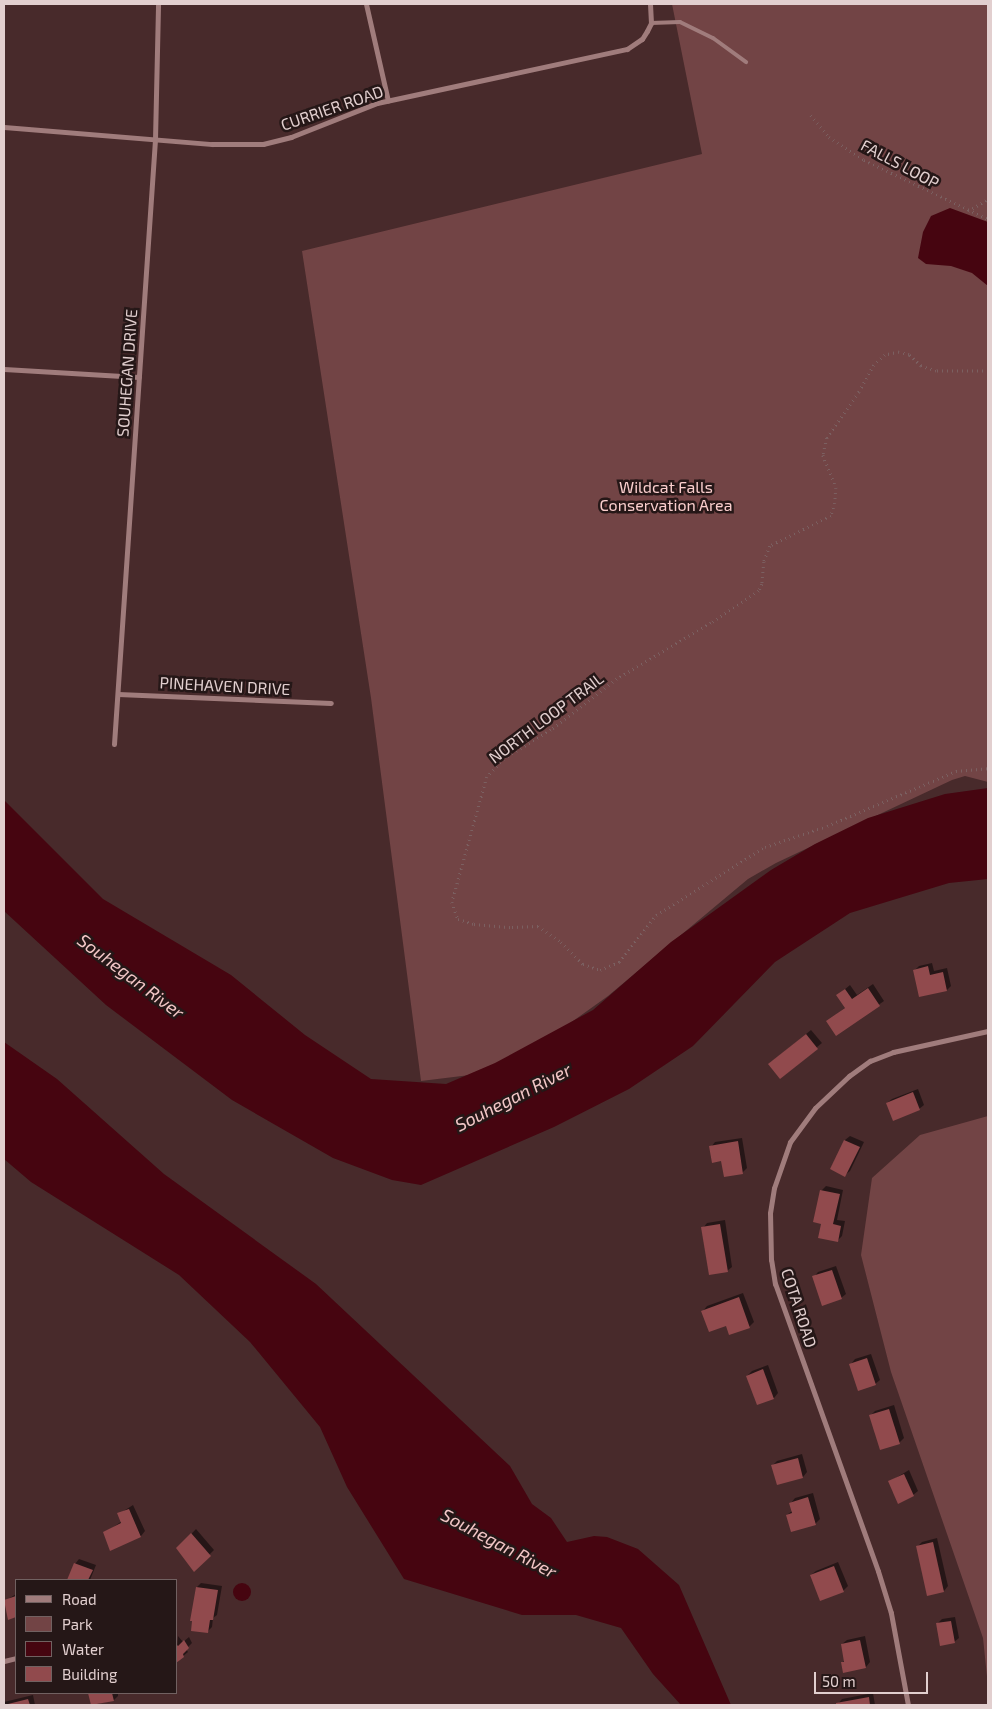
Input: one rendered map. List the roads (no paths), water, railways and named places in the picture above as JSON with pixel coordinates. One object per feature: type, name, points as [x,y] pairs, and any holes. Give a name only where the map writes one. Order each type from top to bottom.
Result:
[{"type":"street","name":"SOUHEGAN DRIVE","points":[[114,744],[155,139],[158,4]]},
{"type":"street","points":[[366,4],[388,100]]},
{"type":"street","points":[[650,4],[651,23]]},
{"type":"street","name":"CURRIER ROAD","points":[[4,127],[212,144],[263,144],[291,137],[358,109],[388,100],[627,49],[642,39],[651,23]]},
{"type":"street","points":[[4,370],[139,377]]},
{"type":"street","name":"PINEHAVEN DRIVE","points":[[118,694],[330,703]]},
{"type":"street","name":"COTA ROAD","points":[[908,1705],[891,1613],[878,1571],[775,1284],[771,1260],[770,1213],[774,1188],[790,1142],[815,1108],[849,1076],[870,1061],[893,1052],[988,1031]]},
{"type":"lane","points":[[651,23],[680,22],[713,38],[746,62]]},
{"type":"water","points":[[950,208],[988,222],[988,286],[972,273],[951,266],[926,264],[918,258],[923,232],[931,216]]},
{"type":"water","name":"Souhegan River","points":[[988,788],[988,879],[949,883],[850,913],[775,962],[693,1046],[629,1089],[554,1127],[421,1185],[392,1180],[333,1158],[232,1100],[106,1005],[4,911],[4,800],[103,899],[231,975],[305,1035],[371,1079],[446,1084],[495,1063],[593,1010],[671,942],[771,870],[815,844],[868,818],[945,794]]},
{"type":"water","name":"Souhegan River","points":[[4,1042],[57,1079],[164,1174],[316,1284],[510,1466],[532,1504],[551,1518],[567,1542],[594,1536],[607,1537],[638,1549],[679,1585],[731,1705],[681,1705],[653,1674],[621,1628],[576,1615],[522,1615],[404,1579],[347,1487],[320,1427],[250,1342],[179,1275],[31,1182],[4,1159]]},
{"type":"water","points":[[238,1583],[246,1583],[251,1588],[249,1599],[238,1601],[233,1596],[233,1588]]},
{"type":"park label","name":"Wildcat Falls Conservation Area","points":[[666,496]]}]
